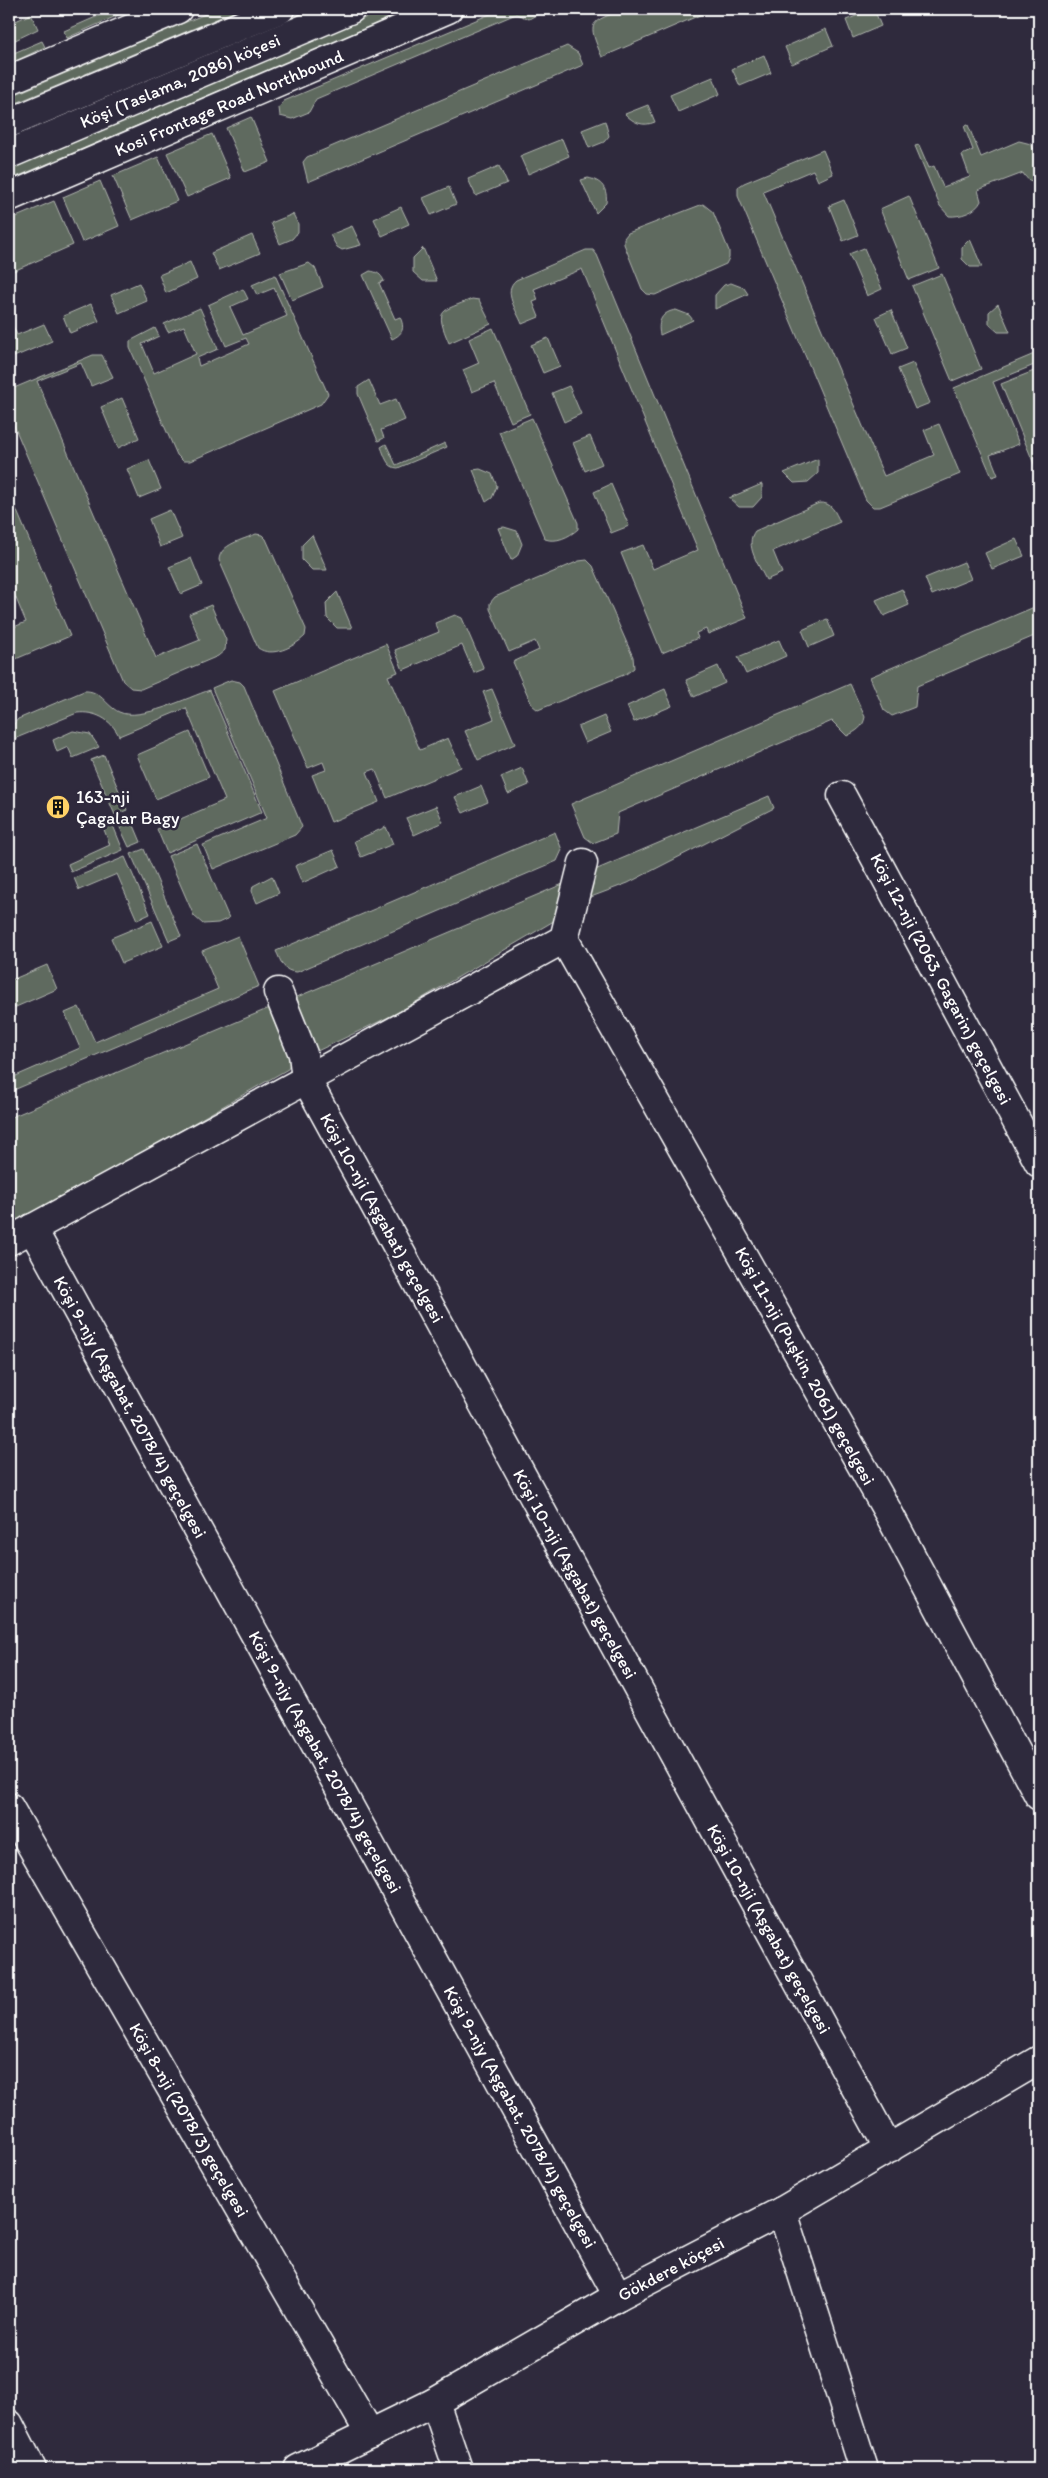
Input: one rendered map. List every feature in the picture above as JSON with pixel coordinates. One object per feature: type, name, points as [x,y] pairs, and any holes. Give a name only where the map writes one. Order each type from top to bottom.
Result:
[{"type":"street","points":[[9,80],[178,9]]},
{"type":"street","name":"Köşi (Taslama, 2086) köçesi","points":[[9,123],[280,9]]},
{"type":"street","name":"Köşi (Taslama, 2086) köçesi","points":[[9,154],[350,9]]},
{"type":"street","name":"Kosi Frontage Road Northbound","points":[[9,197],[448,9]]},
{"type":"street","name":"Köşi 12-nji (2063, Gagarin) geçelgesi","points":[[842,796],[1039,1163]]},
{"type":"street","points":[[20,1235],[564,939],[583,863]]},
{"type":"street","name":"Köşi 11-nji (Puşkin, 2061) geçelgesi","points":[[564,939],[888,1512],[1039,1796]]},
{"type":"street","name":"Köşi 10-nji (Aşgabat) geçelgesi","points":[[278,992],[303,1054],[306,1080],[889,2149]]},
{"type":"street","name":"Köşi 9-njy (Aşgabat, 2078/4) geçelgesi","points":[[20,1235],[618,2296]]},
{"type":"street","name":"Köşi 8-nji (2078/3) geçelgesi","points":[[9,1807],[370,2434]]},
{"type":"street","name":"Gökdere köçesi","points":[[298,2469],[435,2402],[618,2296],[782,2211],[1039,2060]]},
{"type":"street","points":[[782,2211],[864,2469]]},
{"type":"street","points":[[435,2402],[458,2469]]},
{"type":"street","points":[[9,2424],[32,2469]]},
{"type":"green space","points":[[114,9],[132,9],[67,38],[64,31]]},
{"type":"green space","points":[[217,9],[240,9],[9,106],[9,97]]},
{"type":"green space","points":[[386,9],[413,9],[9,180],[9,168]]},
{"type":"green space","points":[[502,9],[547,9],[529,19],[516,14],[316,99],[309,112],[292,119],[280,116],[279,108],[284,101]]},
{"type":"green space","points":[[624,9],[714,9],[602,57],[594,36],[594,24],[604,17]]},
{"type":"green space","points":[[874,9],[881,26],[853,38],[846,20]]},
{"type":"green space","points":[[31,14],[38,29],[9,43],[9,24]]},
{"type":"green space","points":[[826,29],[833,46],[792,64],[785,47]]},
{"type":"green space","points":[[42,41],[45,47],[9,64],[9,55]]},
{"type":"green space","points":[[567,46],[578,53],[583,65],[308,182],[303,162],[307,157]]},
{"type":"green space","points":[[764,55],[771,73],[740,86],[732,69]]},
{"type":"green space","points":[[713,77],[720,94],[678,112],[670,95]]},
{"type":"green space","points":[[648,105],[655,122],[639,123],[625,114]]},
{"type":"green space","points":[[251,117],[270,162],[245,172],[226,128]]},
{"type":"green space","points":[[605,121],[609,136],[604,142],[589,148],[582,130]]},
{"type":"green space","points":[[968,125],[981,157],[1019,141],[1031,144],[1039,158],[1039,179],[1030,180],[1023,173],[978,190],[981,201],[979,205],[963,215],[949,216],[940,206],[915,146],[919,145],[929,168],[934,166],[943,187],[970,177],[962,155],[973,150],[964,126]]},
{"type":"green space","points":[[212,134],[231,178],[187,197],[167,153]]},
{"type":"green space","points":[[562,139],[569,156],[528,174],[520,156]]},
{"type":"green space","points":[[823,150],[833,174],[818,181],[813,170],[763,191],[884,476],[934,455],[924,430],[939,424],[960,474],[880,507],[873,507],[866,500],[738,196],[738,187],[744,183]]},
{"type":"green space","points":[[158,157],[177,201],[132,220],[113,176]]},
{"type":"green space","points":[[499,166],[507,183],[476,196],[468,179]]},
{"type":"green space","points":[[588,178],[597,181],[603,186],[606,194],[606,203],[596,213],[581,180]]},
{"type":"green space","points":[[100,181],[119,226],[82,242],[63,197]]},
{"type":"green space","points":[[449,187],[456,204],[431,215],[423,198]]},
{"type":"green space","points":[[909,196],[939,268],[909,280],[880,209]]},
{"type":"green space","points":[[844,200],[858,235],[843,241],[829,206]]},
{"type":"green space","points":[[54,201],[73,245],[9,273],[9,220]]},
{"type":"green space","points":[[703,204],[713,212],[729,251],[729,258],[726,264],[655,295],[647,294],[642,289],[624,244],[624,238],[628,233]]},
{"type":"green space","points":[[401,207],[409,224],[382,236],[374,219]]},
{"type":"green space","points":[[293,214],[298,224],[298,232],[292,239],[280,244],[271,223]]},
{"type":"green space","points":[[352,226],[361,245],[342,250],[337,247],[330,235]]},
{"type":"green space","points":[[252,235],[260,253],[219,270],[211,253]]},
{"type":"green space","points":[[970,239],[982,267],[970,267],[962,259],[962,247]]},
{"type":"green space","points":[[423,248],[437,281],[423,281],[413,272],[413,258]]},
{"type":"green space","points":[[864,248],[882,289],[867,296],[849,254]]},
{"type":"green space","points":[[586,250],[593,250],[597,255],[747,618],[708,634],[706,629],[696,633],[698,638],[662,653],[621,553],[643,545],[653,569],[698,550],[582,269],[534,289],[538,300],[533,302],[539,317],[522,324],[510,295],[512,285],[516,280]]},
{"type":"green space","points":[[190,262],[197,279],[166,293],[159,275]]},
{"type":"green space","points":[[309,263],[315,268],[323,287],[292,300],[280,273]]},
{"type":"green space","points":[[370,271],[375,272],[383,279],[384,281],[379,283],[395,319],[400,317],[402,321],[401,333],[392,339],[363,275]]},
{"type":"green space","points":[[942,274],[981,369],[952,381],[912,286]]},
{"type":"green space","points":[[275,275],[328,394],[321,404],[190,461],[183,461],[177,455],[130,348],[130,341],[155,328],[159,336],[142,344],[154,373],[196,354],[184,326],[168,332],[164,324],[200,308],[218,349],[197,358],[199,366],[249,344],[246,338],[226,346],[208,305],[243,289],[248,299],[230,307],[243,335],[287,316],[274,288],[257,295],[252,285]]},
{"type":"green space","points":[[139,283],[147,301],[119,313],[111,295]]},
{"type":"green space","points":[[731,283],[744,288],[748,294],[715,309],[715,295],[724,285]]},
{"type":"green space","points":[[472,299],[479,300],[491,324],[449,343],[442,323],[443,313],[453,306]]},
{"type":"green space","points":[[91,304],[99,321],[70,333],[63,316]]},
{"type":"green space","points":[[998,304],[1010,332],[998,332],[989,324],[989,312]]},
{"type":"green space","points":[[676,310],[689,315],[693,320],[660,335],[660,321],[664,315]]},
{"type":"green space","points":[[891,310],[907,348],[892,354],[876,317]]},
{"type":"green space","points":[[9,317],[17,335],[44,324],[52,341],[9,359]]},
{"type":"green space","points":[[493,328],[530,414],[511,422],[494,383],[472,392],[463,370],[479,363],[469,339]]},
{"type":"green space","points":[[548,338],[560,366],[543,373],[531,345]]},
{"type":"green space","points":[[1039,352],[1039,363],[993,382],[1019,444],[990,455],[998,475],[992,477],[954,388]]},
{"type":"green space","points":[[93,355],[102,355],[113,377],[91,386],[81,363],[37,381],[156,658],[200,640],[189,614],[211,605],[226,640],[225,650],[218,656],[141,689],[131,688],[123,681],[9,414],[9,394],[14,388]]},
{"type":"green space","points":[[913,363],[930,403],[915,409],[898,369]]},
{"type":"green space","points":[[1039,369],[1039,476],[1001,384]]},
{"type":"green space","points":[[369,380],[380,405],[396,399],[405,420],[381,430],[384,438],[378,441],[358,394],[358,387]]},
{"type":"green space","points":[[569,386],[581,414],[564,422],[552,393]]},
{"type":"green space","points":[[122,398],[139,438],[118,448],[101,407]]},
{"type":"green space","points":[[532,418],[578,523],[578,529],[567,537],[558,540],[545,539],[499,432]]},
{"type":"green space","points":[[590,436],[602,464],[585,471],[573,443]]},
{"type":"green space","points":[[445,443],[447,447],[398,468],[389,464],[381,447],[386,444],[396,465]]},
{"type":"green space","points":[[818,459],[818,473],[808,482],[794,483],[784,473]]},
{"type":"green space","points":[[149,460],[161,489],[139,498],[127,469]]},
{"type":"green space","points":[[480,469],[492,474],[497,486],[492,498],[486,502],[473,470]]},
{"type":"green space","points":[[611,484],[629,526],[611,533],[594,492]]},
{"type":"green space","points":[[762,484],[762,497],[753,507],[739,507],[729,498]]},
{"type":"green space","points":[[819,503],[830,506],[835,511],[840,522],[773,551],[782,573],[766,580],[752,549],[751,542],[755,531]]},
{"type":"green space","points":[[14,504],[70,636],[11,661],[9,629],[26,622],[9,582],[9,506]]},
{"type":"green space","points":[[170,510],[182,538],[160,547],[149,519]]},
{"type":"green space","points":[[504,527],[517,531],[522,544],[517,556],[511,560],[498,528]]},
{"type":"green space","points":[[256,534],[262,535],[266,539],[306,629],[305,636],[283,650],[270,652],[258,648],[219,560],[223,550],[228,546]]},
{"type":"green space","points":[[312,535],[327,570],[312,570],[302,560],[302,545]]},
{"type":"green space","points":[[1016,539],[1024,556],[992,569],[985,553]]},
{"type":"green space","points":[[191,558],[202,585],[181,594],[169,567]]},
{"type":"green space","points":[[587,560],[593,566],[633,657],[634,668],[626,674],[538,710],[532,705],[513,662],[539,650],[535,641],[509,652],[490,609],[490,603],[495,597],[579,561]]},
{"type":"green space","points":[[964,562],[971,579],[932,595],[925,578]]},
{"type":"green space","points":[[902,589],[909,605],[884,616],[876,600]]},
{"type":"green space","points":[[337,592],[352,628],[337,628],[327,618],[326,603]]},
{"type":"green space","points":[[1039,605],[1039,634],[917,686],[915,707],[892,716],[884,710],[870,677]]},
{"type":"green space","points":[[455,615],[462,618],[484,669],[474,673],[462,645],[403,670],[395,650],[439,632],[435,623]]},
{"type":"green space","points":[[827,619],[834,636],[809,647],[802,630]]},
{"type":"green space","points":[[779,640],[786,656],[746,674],[738,657]]},
{"type":"green space","points":[[386,644],[398,672],[388,676],[420,750],[448,738],[461,767],[387,798],[375,769],[367,772],[379,802],[331,822],[312,775],[326,770],[323,762],[308,768],[275,691]]},
{"type":"green space","points":[[718,666],[725,683],[694,697],[686,680]]},
{"type":"green space","points":[[231,680],[240,682],[244,686],[302,827],[295,835],[213,869],[203,845],[267,818],[212,688]]},
{"type":"green space","points":[[850,684],[865,717],[861,727],[847,736],[832,721],[618,813],[616,834],[593,843],[585,837],[571,804]]},
{"type":"green space","points":[[492,689],[515,744],[478,760],[465,731],[494,719],[483,692]]},
{"type":"green space","points":[[665,689],[672,706],[634,722],[627,706]]},
{"type":"green space","points":[[210,690],[262,812],[167,853],[157,829],[225,800],[186,708],[119,736],[112,725],[102,717],[90,713],[77,713],[9,741],[9,730],[18,719],[84,691],[90,691],[99,695],[119,712],[139,714]]},
{"type":"green space","points":[[604,716],[611,732],[585,743],[578,727]]},
{"type":"green space","points":[[73,731],[90,734],[99,747],[73,758],[68,747],[57,752],[53,740]]},
{"type":"green space","points":[[190,732],[209,777],[156,799],[137,755]]},
{"type":"green space","points":[[104,755],[127,810],[115,815],[91,760]]},
{"type":"green space","points":[[522,768],[529,785],[508,794],[501,777]]},
{"type":"green space","points":[[481,786],[488,802],[463,813],[455,797]]},
{"type":"green space","points":[[769,796],[774,808],[628,883],[583,900],[588,873]]},
{"type":"green space","points":[[436,806],[443,822],[414,835],[406,818]]},
{"type":"green space","points":[[130,816],[141,842],[129,847],[117,821]]},
{"type":"green space","points":[[112,823],[123,850],[71,872],[68,864],[110,845],[103,827]]},
{"type":"green space","points":[[386,827],[393,844],[361,857],[354,841]]},
{"type":"green space","points":[[555,832],[562,850],[557,861],[297,972],[292,972],[286,968],[276,951]]},
{"type":"green space","points":[[197,844],[229,918],[218,923],[203,924],[194,916],[168,856]]},
{"type":"green space","points":[[144,849],[181,936],[169,941],[131,854]]},
{"type":"green space","points":[[333,850],[340,866],[302,883],[295,866]]},
{"type":"green space","points":[[125,857],[150,914],[137,920],[117,874],[79,890],[74,878]]},
{"type":"green space","points":[[272,876],[279,893],[257,903],[252,891],[253,886]]},
{"type":"green space","points":[[570,881],[564,915],[397,1013],[311,1054],[297,997]]},
{"type":"green space","points":[[152,921],[163,946],[122,963],[111,938]]},
{"type":"green space","points":[[238,936],[259,986],[9,1092],[9,1079],[80,1048],[65,1013],[79,1007],[95,1042],[218,989],[202,951]]},
{"type":"green space","points":[[47,965],[57,989],[9,1010],[9,981]]},
{"type":"green space","points":[[272,1007],[293,1055],[288,1069],[9,1229],[9,1118]]},
{"type":"place","name":"163-nji Çagalar Bagy","points":[[58,807]]}]
